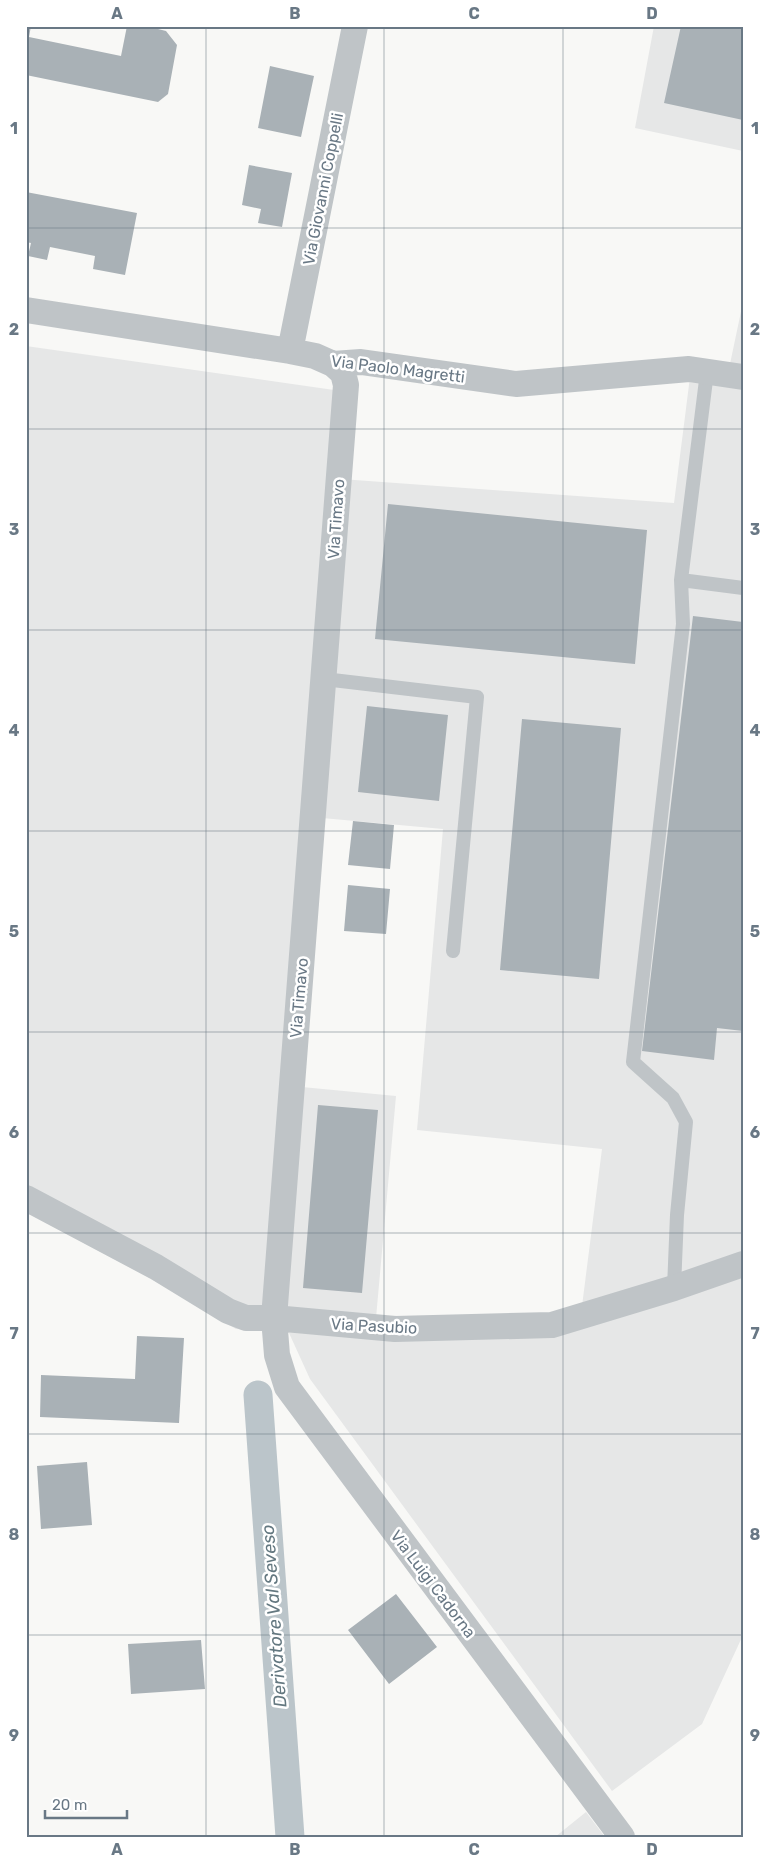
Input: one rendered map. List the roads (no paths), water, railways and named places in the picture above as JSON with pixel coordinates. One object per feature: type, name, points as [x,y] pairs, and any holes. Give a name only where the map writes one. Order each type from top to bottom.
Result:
[{"type":"street","name":"Via Giovanni Coppelli","points":[[290,351],[356,26]]},
{"type":"street","name":"Via Paolo Magretti","points":[[26,310],[290,351],[315,356],[333,364],[361,362],[516,384],[689,369],[743,378]]},
{"type":"street","name":"Via Timavo","points":[[274,1318],[346,385],[343,373],[333,364]]},
{"type":"street","name":"Via Pasubio","points":[[26,1198],[156,1267],[228,1311],[246,1318],[274,1318],[396,1329],[552,1325],[674,1288],[743,1264]]},
{"type":"street","name":"Via Luigi Cadorna","points":[[274,1318],[277,1355],[287,1387],[622,1837]]},
{"type":"lane","points":[[674,1288],[686,1122],[673,1098],[633,1062],[683,624],[681,580],[708,372]]},
{"type":"lane","points":[[681,580],[743,588]]},
{"type":"lane","points":[[324,679],[477,697],[453,951]]},
{"type":"waterway","name":"Derivatore Val Seveso","points":[[258,1395],[290,1837]]}]
